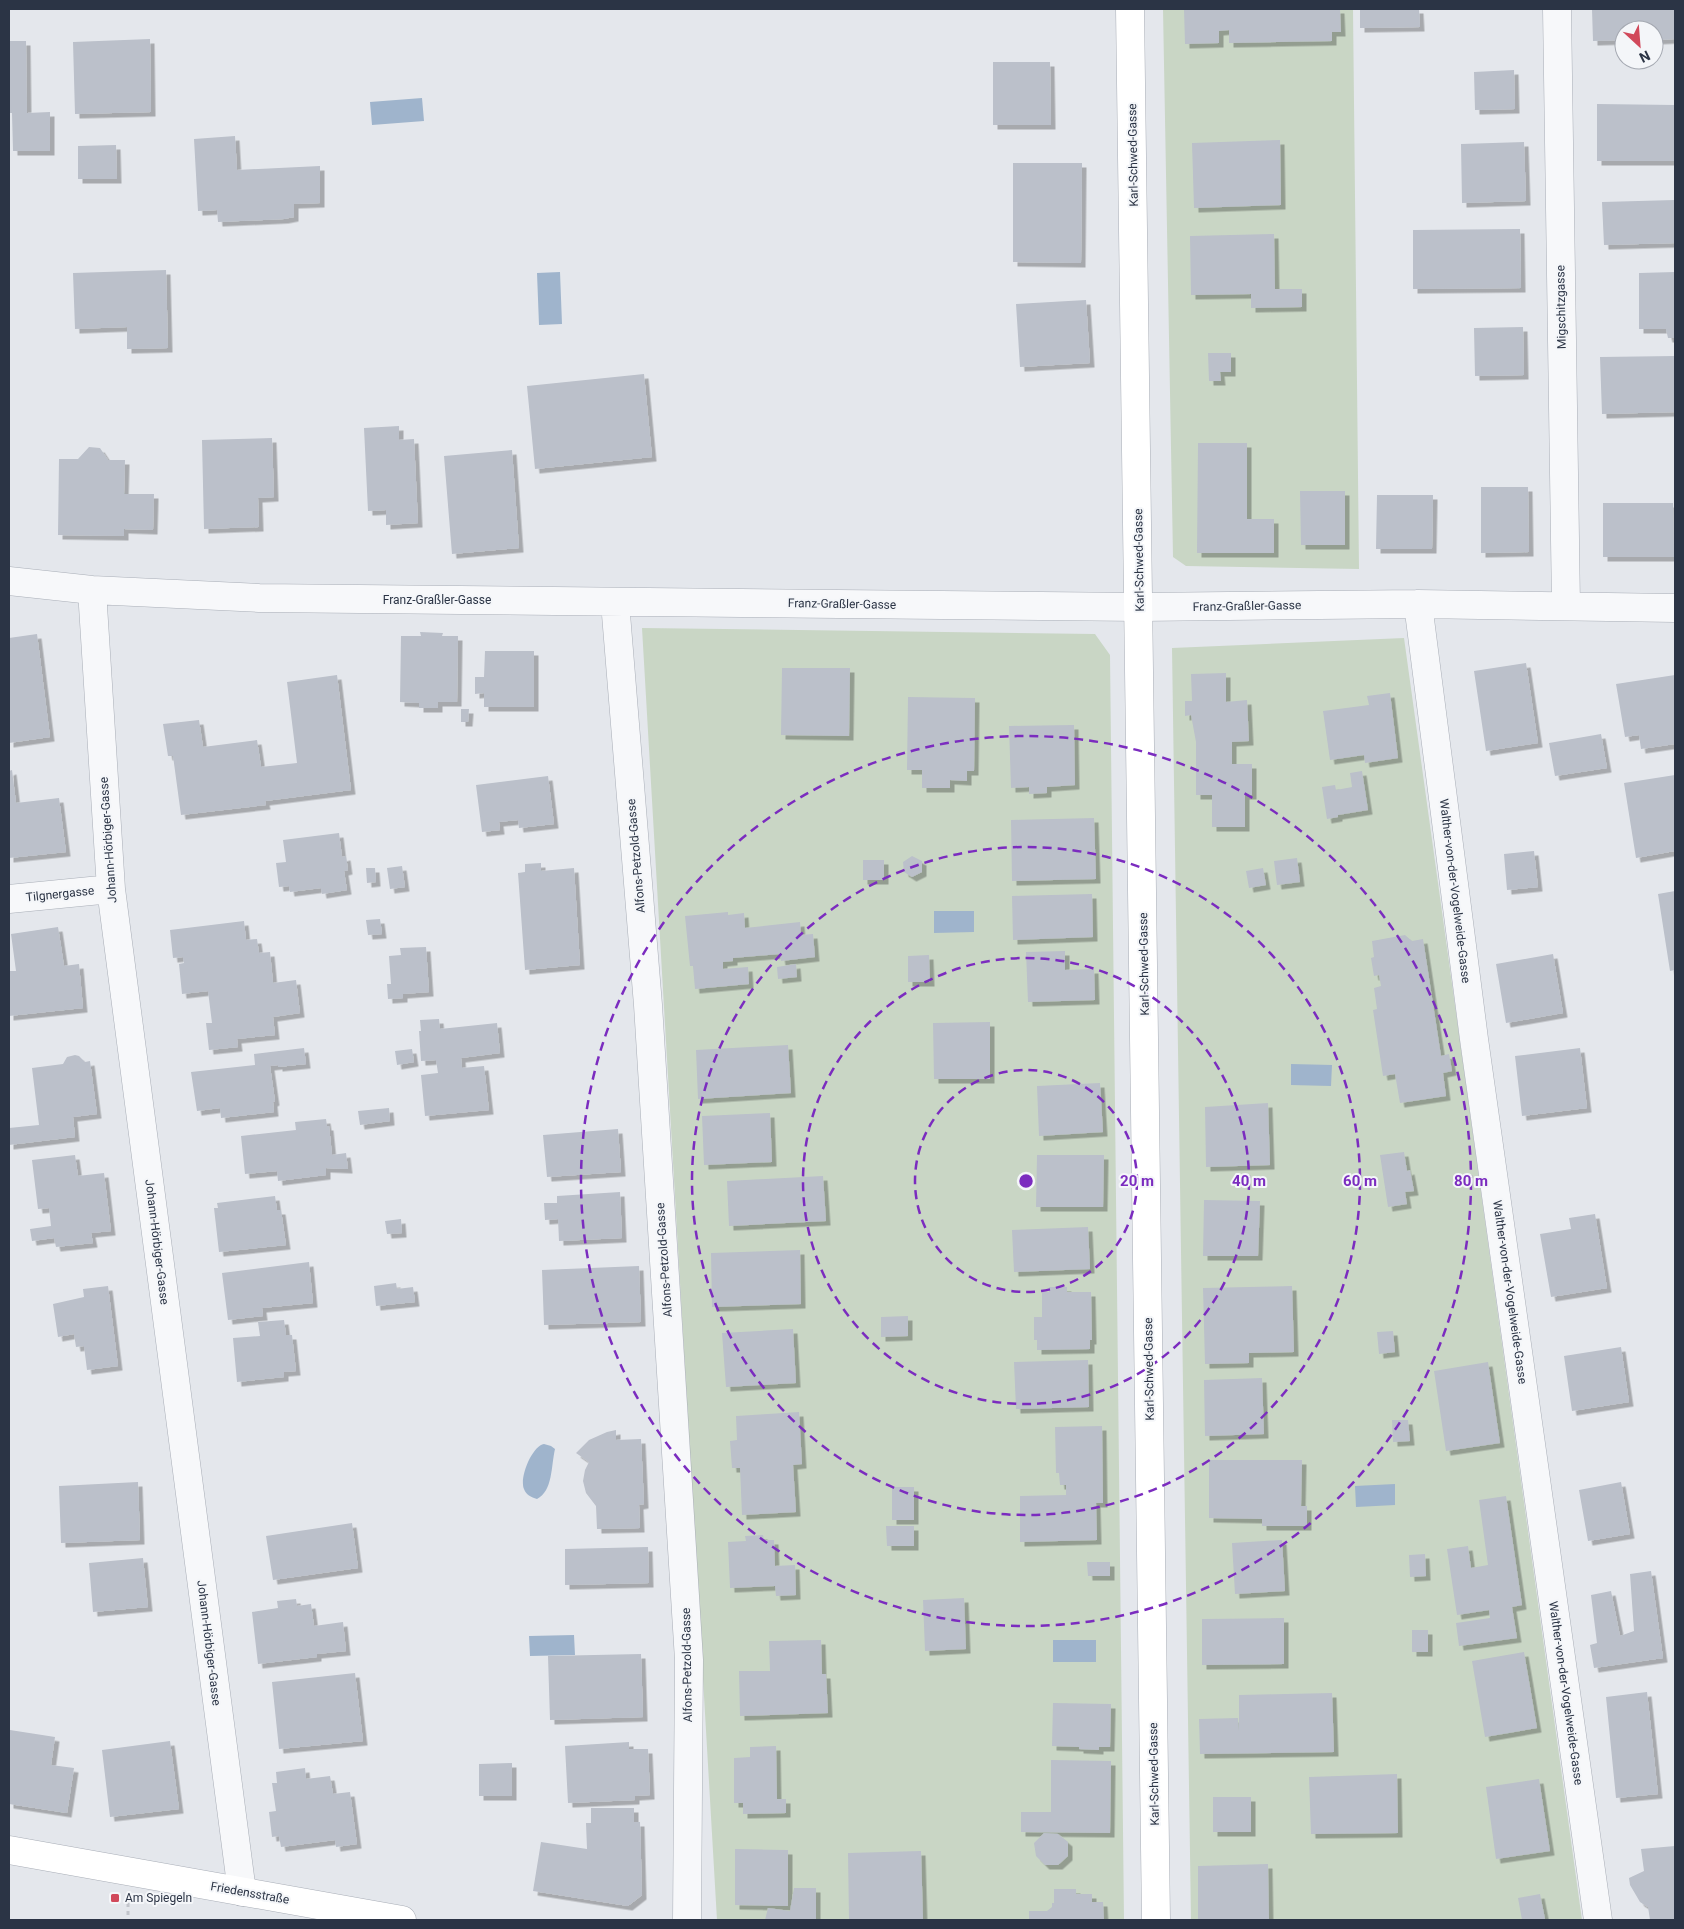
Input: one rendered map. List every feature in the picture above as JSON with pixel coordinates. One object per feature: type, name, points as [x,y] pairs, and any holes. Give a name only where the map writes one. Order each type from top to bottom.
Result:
[{"type":"street","name":"Karl-Schwed-Gasse","points":[[1130,9],[1140,607],[1156,1920]]},
{"type":"street","name":"Migschitzgasse","points":[[1557,9],[1566,606]]},
{"type":"street","name":"Franz-Graßler-Gasse","points":[[9,581],[92,590],[259,598],[1140,607],[1418,604],[1675,608]]},
{"type":"street","name":"Johann-Hörbiger-Gasse","points":[[92,590],[111,889],[242,1892]]},
{"type":"street","name":"Alfons-Petzold-Gasse","points":[[615,602],[648,1005],[689,1660],[687,1920]]},
{"type":"street","name":"Walther-von-der-Vogelweide-Gasse","points":[[1418,604],[1474,1039],[1598,1920]]},
{"type":"street","name":"Tilgnergasse","points":[[9,899],[111,889]]},
{"type":"street","name":"Friedensstraße","points":[[9,1850],[242,1892],[362,1917],[402,1920]]},
{"type":"green space","points":[[1163,9],[1353,9],[1359,569],[1186,566],[1173,557]]},
{"type":"green space","points":[[642,628],[1095,634],[1110,655],[1124,1920],[717,1920]]},
{"type":"green space","points":[[1404,638],[1582,1920],[1191,1920],[1172,648]]},
{"type":"water","points":[[422,98],[424,121],[372,125],[370,102]]},
{"type":"water","points":[[560,272],[562,324],[539,325],[537,273]]},
{"type":"water","points":[[934,911],[974,911],[974,932],[934,933]]},
{"type":"water","points":[[1291,1064],[1332,1065],[1331,1086],[1291,1085]]},
{"type":"water","points":[[544,1444],[555,1449],[549,1484],[537,1499],[529,1496],[525,1491],[523,1478],[531,1456],[539,1446]]},
{"type":"water","points":[[1395,1484],[1395,1505],[1356,1507],[1355,1486]]},
{"type":"water","points":[[574,1635],[575,1655],[530,1656],[529,1636]]},
{"type":"water","points":[[1053,1640],[1096,1640],[1096,1662],[1053,1662]]},
{"type":"building","points":[[1184,9],[1340,9],[1341,32],[1332,32],[1332,41],[1229,43],[1229,30],[1219,31],[1219,43],[1185,44]]},
{"type":"building","points":[[1360,9],[1419,9],[1420,27],[1360,28]]},
{"type":"building","points":[[1592,9],[1675,9],[1675,39],[1664,40],[1664,20],[1614,20],[1614,40],[1593,41]]},
{"type":"building","points":[[150,39],[151,112],[75,114],[73,42]]},
{"type":"building","points":[[9,41],[26,41],[27,113],[50,112],[50,151],[13,151],[12,113],[9,113]]},
{"type":"building","points":[[993,62],[1050,62],[1051,125],[993,125]]},
{"type":"building","points":[[1514,70],[1515,109],[1475,110],[1474,72]]},
{"type":"building","points":[[1597,104],[1675,105],[1675,161],[1597,161]]},
{"type":"building","points":[[235,136],[237,170],[320,166],[320,203],[294,204],[294,217],[284,219],[218,222],[217,210],[198,211],[194,139]]},
{"type":"building","points":[[1280,140],[1281,205],[1194,208],[1192,143]]},
{"type":"building","points":[[1524,142],[1526,201],[1462,203],[1461,144]]},
{"type":"building","points":[[116,145],[117,179],[78,179],[78,146]]},
{"type":"building","points":[[1013,163],[1082,163],[1081,263],[1013,262]]},
{"type":"building","points":[[1675,200],[1675,243],[1604,245],[1602,202]]},
{"type":"building","points":[[1520,229],[1521,288],[1413,289],[1413,230]]},
{"type":"building","points":[[1274,234],[1275,289],[1302,289],[1302,307],[1251,308],[1251,294],[1191,295],[1190,236]]},
{"type":"building","points":[[166,270],[168,348],[127,349],[127,327],[75,329],[73,273]]},
{"type":"building","points":[[1675,272],[1675,338],[1668,338],[1666,329],[1639,329],[1639,273]]},
{"type":"building","points":[[1086,300],[1090,363],[1020,367],[1016,304]]},
{"type":"building","points":[[1523,327],[1524,375],[1475,376],[1474,328]]},
{"type":"building","points":[[1208,353],[1231,353],[1231,372],[1220,372],[1221,381],[1209,381]]},
{"type":"building","points":[[1675,356],[1675,412],[1602,414],[1600,357]]},
{"type":"building","points":[[644,374],[652,457],[535,469],[527,386]]},
{"type":"building","points":[[399,426],[399,440],[414,439],[418,523],[386,525],[386,510],[368,511],[364,428]]},
{"type":"building","points":[[272,438],[274,497],[258,498],[259,527],[204,529],[202,440]]},
{"type":"building","points":[[1198,443],[1247,443],[1247,519],[1274,519],[1274,553],[1197,553]]},
{"type":"building","points":[[89,447],[100,448],[108,460],[125,460],[124,494],[154,494],[153,530],[124,529],[124,536],[58,535],[59,459],[78,459]]},
{"type":"building","points":[[512,450],[519,548],[452,554],[444,456]]},
{"type":"building","points":[[1481,487],[1528,487],[1529,552],[1481,553]]},
{"type":"building","points":[[1300,491],[1345,491],[1345,545],[1301,545]]},
{"type":"building","points":[[1377,495],[1433,495],[1432,549],[1376,549]]},
{"type":"building","points":[[1603,503],[1673,503],[1674,557],[1603,557]]},
{"type":"building","points":[[420,632],[443,633],[442,636],[458,636],[457,702],[438,702],[438,708],[419,708],[419,703],[400,702],[401,636],[421,636]]},
{"type":"building","points":[[37,634],[50,737],[9,743],[9,638]]},
{"type":"building","points":[[485,651],[534,651],[534,707],[484,707],[484,693],[475,694],[475,677],[484,677]]},
{"type":"building","points":[[1526,663],[1538,743],[1486,751],[1474,671]]},
{"type":"building","points":[[782,668],[850,668],[849,736],[781,735]]},
{"type":"building","points":[[1226,673],[1226,702],[1247,700],[1249,741],[1232,742],[1232,764],[1252,764],[1252,795],[1245,795],[1245,827],[1212,827],[1212,795],[1196,795],[1196,742],[1191,715],[1185,716],[1185,701],[1192,701],[1191,674]]},
{"type":"building","points":[[337,675],[351,790],[265,801],[266,805],[181,815],[173,756],[168,756],[163,724],[199,720],[203,747],[257,740],[261,767],[297,763],[287,682]]},
{"type":"building","points":[[1675,675],[1675,744],[1641,749],[1639,735],[1625,737],[1616,684]]},
{"type":"building","points":[[1390,693],[1398,758],[1365,763],[1364,755],[1330,760],[1323,711],[1369,705],[1367,696]]},
{"type":"building","points":[[908,697],[975,698],[974,771],[967,771],[967,781],[950,780],[950,788],[922,788],[922,770],[907,770]]},
{"type":"building","points":[[461,709],[469,709],[468,722],[461,722]]},
{"type":"building","points":[[1074,725],[1075,785],[1047,787],[1047,793],[1029,794],[1029,787],[1011,788],[1009,726]]},
{"type":"building","points":[[1601,734],[1607,768],[1555,776],[1549,743]]},
{"type":"building","points":[[12,770],[16,803],[59,798],[66,852],[9,858],[9,771]]},
{"type":"building","points":[[1362,771],[1368,810],[1338,815],[1338,817],[1327,819],[1322,787],[1335,785],[1336,790],[1352,787],[1350,773]]},
{"type":"building","points":[[1675,775],[1675,851],[1636,858],[1624,783]]},
{"type":"building","points":[[548,776],[554,824],[519,828],[518,820],[499,822],[500,830],[482,832],[476,785]]},
{"type":"building","points":[[1094,818],[1096,879],[1012,881],[1011,820]]},
{"type":"building","points":[[339,833],[342,857],[346,856],[348,870],[344,871],[347,890],[322,894],[321,888],[290,892],[289,886],[279,887],[276,863],[286,862],[283,840]]},
{"type":"building","points":[[1534,851],[1538,887],[1507,890],[1504,854]]},
{"type":"building","points":[[912,856],[922,861],[922,872],[912,877],[904,872],[903,862]]},
{"type":"building","points":[[1297,858],[1300,882],[1277,885],[1274,861]]},
{"type":"building","points":[[863,860],[884,860],[884,880],[863,880]]},
{"type":"building","points":[[541,863],[541,871],[574,868],[580,965],[525,970],[518,873],[525,872],[525,864]]},
{"type":"building","points":[[402,866],[405,887],[390,889],[387,868]]},
{"type":"building","points":[[366,868],[375,868],[376,882],[367,883]]},
{"type":"building","points":[[1263,868],[1266,885],[1249,888],[1246,871]]},
{"type":"building","points":[[1675,891],[1675,970],[1670,971],[1658,894]]},
{"type":"building","points":[[1092,894],[1093,937],[1013,940],[1012,896]]},
{"type":"building","points":[[728,912],[728,915],[744,913],[745,928],[800,922],[801,935],[813,934],[815,957],[781,961],[780,954],[733,958],[733,961],[723,962],[723,969],[748,967],[749,984],[695,989],[693,966],[690,966],[685,916]]},
{"type":"building","points":[[380,919],[382,934],[368,935],[366,920]]},
{"type":"building","points":[[244,921],[246,940],[257,939],[259,953],[270,952],[273,983],[296,980],[300,1013],[273,1017],[275,1035],[237,1039],[238,1047],[209,1050],[206,1023],[212,1023],[208,991],[182,994],[179,964],[184,963],[183,957],[173,958],[170,930]]},
{"type":"building","points":[[58,927],[64,966],[79,964],[83,1008],[9,1016],[9,971],[16,971],[11,934]]},
{"type":"building","points":[[1405,935],[1412,941],[1423,939],[1441,1056],[1449,1054],[1452,1071],[1443,1073],[1446,1096],[1400,1103],[1395,1074],[1383,1076],[1373,1010],[1377,1009],[1374,988],[1381,986],[1379,975],[1374,976],[1371,958],[1374,957],[1372,941]]},
{"type":"building","points":[[426,947],[429,992],[403,994],[403,998],[388,999],[387,984],[391,984],[389,956],[401,955],[400,948]]},
{"type":"building","points":[[1065,951],[1065,970],[1094,969],[1095,1000],[1028,1002],[1026,952]]},
{"type":"building","points":[[1553,954],[1563,1013],[1506,1023],[1496,964]]},
{"type":"building","points":[[929,955],[930,982],[908,982],[908,956]]},
{"type":"building","points":[[796,964],[797,977],[778,979],[777,967]]},
{"type":"building","points":[[439,1019],[440,1029],[497,1023],[500,1053],[461,1058],[462,1068],[484,1066],[489,1110],[425,1116],[421,1075],[438,1073],[436,1060],[421,1061],[420,1020]]},
{"type":"building","points":[[990,1022],[990,1079],[934,1079],[933,1023]]},
{"type":"building","points":[[788,1045],[791,1093],[698,1099],[696,1050]]},
{"type":"building","points":[[304,1048],[306,1064],[270,1066],[275,1101],[273,1102],[274,1112],[221,1118],[220,1108],[197,1111],[191,1072],[255,1065],[254,1054]]},
{"type":"building","points":[[1580,1048],[1587,1108],[1522,1116],[1515,1056]]},
{"type":"building","points":[[412,1049],[414,1062],[397,1065],[395,1051]]},
{"type":"building","points":[[75,1055],[85,1062],[90,1061],[97,1114],[73,1117],[75,1137],[9,1145],[9,1128],[39,1125],[32,1068],[63,1064],[67,1057]]},
{"type":"building","points":[[1100,1083],[1103,1132],[1039,1136],[1037,1086]]},
{"type":"building","points":[[1268,1103],[1270,1165],[1206,1167],[1205,1107]]},
{"type":"building","points":[[389,1108],[390,1121],[360,1125],[358,1111]]},
{"type":"building","points":[[770,1113],[772,1162],[704,1165],[702,1116]]},
{"type":"building","points":[[326,1119],[327,1126],[329,1126],[332,1155],[346,1153],[348,1169],[326,1168],[326,1175],[278,1181],[277,1171],[245,1174],[241,1136],[296,1130],[295,1122]]},
{"type":"building","points":[[618,1129],[621,1172],[547,1177],[543,1135]]},
{"type":"building","points":[[1404,1152],[1407,1171],[1410,1170],[1414,1191],[1405,1192],[1407,1204],[1388,1207],[1380,1155]]},
{"type":"building","points":[[75,1155],[78,1176],[104,1173],[111,1231],[91,1233],[93,1243],[56,1247],[54,1238],[32,1241],[30,1229],[51,1226],[49,1208],[38,1209],[32,1160]]},
{"type":"building","points":[[1037,1155],[1104,1155],[1103,1207],[1036,1207]]},
{"type":"building","points":[[823,1176],[826,1221],[729,1226],[727,1181]]},
{"type":"building","points":[[620,1192],[622,1238],[559,1241],[558,1219],[545,1220],[544,1203],[557,1203],[557,1196]]},
{"type":"building","points":[[275,1196],[277,1210],[281,1210],[286,1245],[219,1252],[214,1208],[218,1208],[217,1203]]},
{"type":"building","points":[[1204,1200],[1260,1201],[1258,1256],[1203,1256]]},
{"type":"building","points":[[1595,1214],[1607,1288],[1551,1297],[1540,1234],[1571,1229],[1569,1218]]},
{"type":"building","points":[[401,1219],[402,1233],[387,1234],[385,1221]]},
{"type":"building","points":[[1088,1227],[1090,1269],[1014,1272],[1012,1230]]},
{"type":"building","points":[[800,1250],[801,1304],[712,1307],[711,1253]]},
{"type":"building","points":[[309,1262],[313,1303],[262,1308],[263,1316],[228,1320],[222,1273]]},
{"type":"building","points":[[639,1266],[641,1322],[544,1325],[542,1270]]},
{"type":"building","points":[[396,1283],[397,1289],[413,1287],[415,1302],[376,1306],[374,1286]]},
{"type":"building","points":[[108,1286],[118,1366],[87,1370],[84,1346],[76,1347],[74,1334],[58,1337],[53,1304],[84,1297],[83,1289]]},
{"type":"building","points":[[1292,1286],[1294,1352],[1249,1353],[1249,1363],[1205,1364],[1203,1288]]},
{"type":"building","points":[[1049,1287],[1067,1287],[1067,1292],[1091,1292],[1092,1340],[1090,1340],[1090,1349],[1037,1350],[1037,1340],[1034,1340],[1034,1317],[1042,1317],[1042,1292],[1049,1292]]},
{"type":"building","points":[[908,1316],[908,1336],[881,1337],[881,1317]]},
{"type":"building","points":[[284,1320],[286,1335],[292,1335],[296,1371],[284,1372],[284,1377],[237,1382],[233,1338],[260,1336],[258,1322]]},
{"type":"building","points":[[793,1329],[796,1383],[726,1387],[722,1333]]},
{"type":"building","points":[[1393,1331],[1395,1352],[1379,1354],[1377,1332]]},
{"type":"building","points":[[1621,1347],[1629,1402],[1572,1411],[1564,1356]]},
{"type":"building","points":[[1088,1360],[1089,1407],[1016,1409],[1014,1362]]},
{"type":"building","points":[[1488,1362],[1500,1443],[1446,1451],[1434,1371]]},
{"type":"building","points":[[1262,1378],[1264,1434],[1205,1436],[1204,1380]]},
{"type":"building","points":[[799,1412],[802,1464],[793,1465],[796,1512],[742,1515],[740,1468],[732,1468],[730,1441],[737,1440],[736,1416]]},
{"type":"building","points":[[1392,1420],[1408,1420],[1410,1441],[1393,1442]]},
{"type":"building","points":[[1102,1426],[1103,1503],[1096,1503],[1097,1540],[1020,1542],[1020,1496],[1066,1495],[1066,1485],[1060,1485],[1059,1473],[1056,1473],[1055,1427]]},
{"type":"building","points":[[616,1430],[616,1440],[641,1439],[644,1504],[639,1505],[640,1528],[597,1529],[596,1506],[586,1493],[583,1481],[589,1462],[576,1453],[589,1440]]},
{"type":"building","points":[[1209,1460],[1302,1460],[1301,1506],[1307,1506],[1307,1526],[1262,1526],[1262,1519],[1209,1518]]},
{"type":"building","points":[[138,1482],[140,1540],[61,1543],[59,1486]]},
{"type":"building","points":[[1621,1482],[1630,1534],[1588,1541],[1579,1490]]},
{"type":"building","points":[[892,1487],[914,1487],[914,1520],[892,1520]]},
{"type":"building","points":[[1506,1496],[1522,1605],[1512,1607],[1517,1638],[1459,1646],[1456,1623],[1490,1618],[1489,1610],[1457,1615],[1447,1549],[1468,1546],[1471,1568],[1488,1565],[1479,1500]]},
{"type":"building","points":[[352,1523],[358,1568],[273,1580],[266,1536]]},
{"type":"building","points":[[886,1526],[914,1526],[914,1546],[887,1546]]},
{"type":"building","points":[[763,1535],[764,1540],[774,1540],[775,1566],[795,1565],[796,1595],[776,1596],[775,1586],[730,1588],[728,1542],[746,1541],[745,1536]]},
{"type":"building","points":[[1282,1540],[1285,1591],[1235,1594],[1232,1543]]},
{"type":"building","points":[[648,1547],[649,1583],[565,1585],[565,1549]]},
{"type":"building","points":[[1425,1554],[1426,1576],[1410,1577],[1409,1555]]},
{"type":"building","points":[[143,1558],[148,1607],[93,1612],[89,1563]]},
{"type":"building","points":[[1087,1562],[1110,1562],[1110,1576],[1088,1576]]},
{"type":"building","points":[[1651,1571],[1663,1658],[1594,1668],[1590,1645],[1597,1643],[1591,1595],[1611,1591],[1620,1636],[1634,1631],[1630,1574]]},
{"type":"building","points":[[964,1598],[966,1649],[925,1651],[923,1600]]},
{"type":"building","points":[[296,1599],[297,1606],[311,1604],[314,1626],[343,1622],[346,1651],[317,1654],[317,1657],[258,1664],[252,1612],[278,1608],[277,1601]]},
{"type":"building","points":[[1284,1618],[1284,1664],[1202,1665],[1202,1619]]},
{"type":"building","points":[[1412,1630],[1428,1630],[1428,1652],[1412,1652]]},
{"type":"building","points":[[821,1640],[822,1674],[826,1674],[828,1713],[740,1716],[739,1671],[770,1671],[769,1641]]},
{"type":"building","points":[[1524,1652],[1537,1728],[1485,1737],[1472,1661]]},
{"type":"building","points":[[641,1654],[643,1717],[550,1720],[548,1656]]},
{"type":"building","points":[[355,1673],[363,1741],[279,1749],[272,1682]]},
{"type":"building","points":[[1647,1692],[1658,1794],[1616,1798],[1606,1697]]},
{"type":"building","points":[[1332,1693],[1334,1752],[1200,1754],[1199,1719],[1238,1718],[1239,1731],[1239,1695]]},
{"type":"building","points":[[1053,1703],[1111,1704],[1110,1747],[1099,1747],[1099,1750],[1052,1746]]},
{"type":"building","points":[[10,1730],[55,1737],[51,1765],[74,1768],[67,1813],[9,1804]]},
{"type":"building","points":[[170,1741],[179,1809],[110,1817],[102,1750]]},
{"type":"building","points":[[629,1742],[629,1749],[648,1749],[650,1795],[635,1796],[635,1800],[568,1803],[565,1746]]},
{"type":"building","points":[[776,1746],[777,1799],[786,1799],[786,1813],[743,1814],[743,1803],[734,1803],[734,1758],[750,1757],[750,1747]]},
{"type":"building","points":[[1051,1760],[1111,1761],[1110,1833],[1021,1832],[1021,1812],[1051,1812]]},
{"type":"building","points":[[512,1763],[512,1796],[479,1796],[479,1764]]},
{"type":"building","points":[[305,1768],[306,1779],[330,1776],[333,1794],[350,1792],[357,1844],[336,1847],[335,1840],[281,1847],[279,1836],[272,1837],[269,1812],[276,1811],[272,1783],[277,1783],[276,1772]]},
{"type":"building","points":[[1397,1774],[1398,1833],[1311,1834],[1309,1777]]},
{"type":"building","points":[[1539,1779],[1550,1851],[1496,1859],[1486,1787]]},
{"type":"building","points":[[1213,1797],[1251,1797],[1251,1832],[1213,1832]]},
{"type":"building","points":[[591,1808],[634,1808],[634,1822],[640,1822],[642,1895],[628,1906],[533,1891],[541,1842],[587,1849],[586,1823],[591,1823]]},
{"type":"building","points":[[1044,1833],[1058,1834],[1068,1842],[1068,1856],[1058,1865],[1045,1865],[1036,1856],[1034,1843]]},
{"type":"building","points":[[1675,1846],[1675,1920],[1650,1920],[1648,1907],[1640,1902],[1630,1885],[1629,1878],[1644,1871],[1641,1849]]},
{"type":"building","points":[[735,1849],[788,1850],[788,1906],[735,1905]]},
{"type":"building","points":[[921,1851],[923,1920],[849,1920],[848,1853]]},
{"type":"building","points":[[1268,1864],[1269,1920],[1198,1920],[1198,1866]]},
{"type":"building","points":[[794,1888],[816,1888],[816,1920],[765,1920],[768,1908],[790,1911]]},
{"type":"building","points":[[1054,1889],[1076,1889],[1076,1894],[1092,1894],[1092,1902],[1103,1902],[1104,1920],[1029,1920],[1029,1911],[1047,1911],[1052,1907],[1052,1903],[1054,1903]]},
{"type":"building","points":[[1540,1894],[1545,1919],[1522,1920],[1518,1898]]},
{"type":"place","name":"Am Spiegeln","points":[[115,1898]]}]
